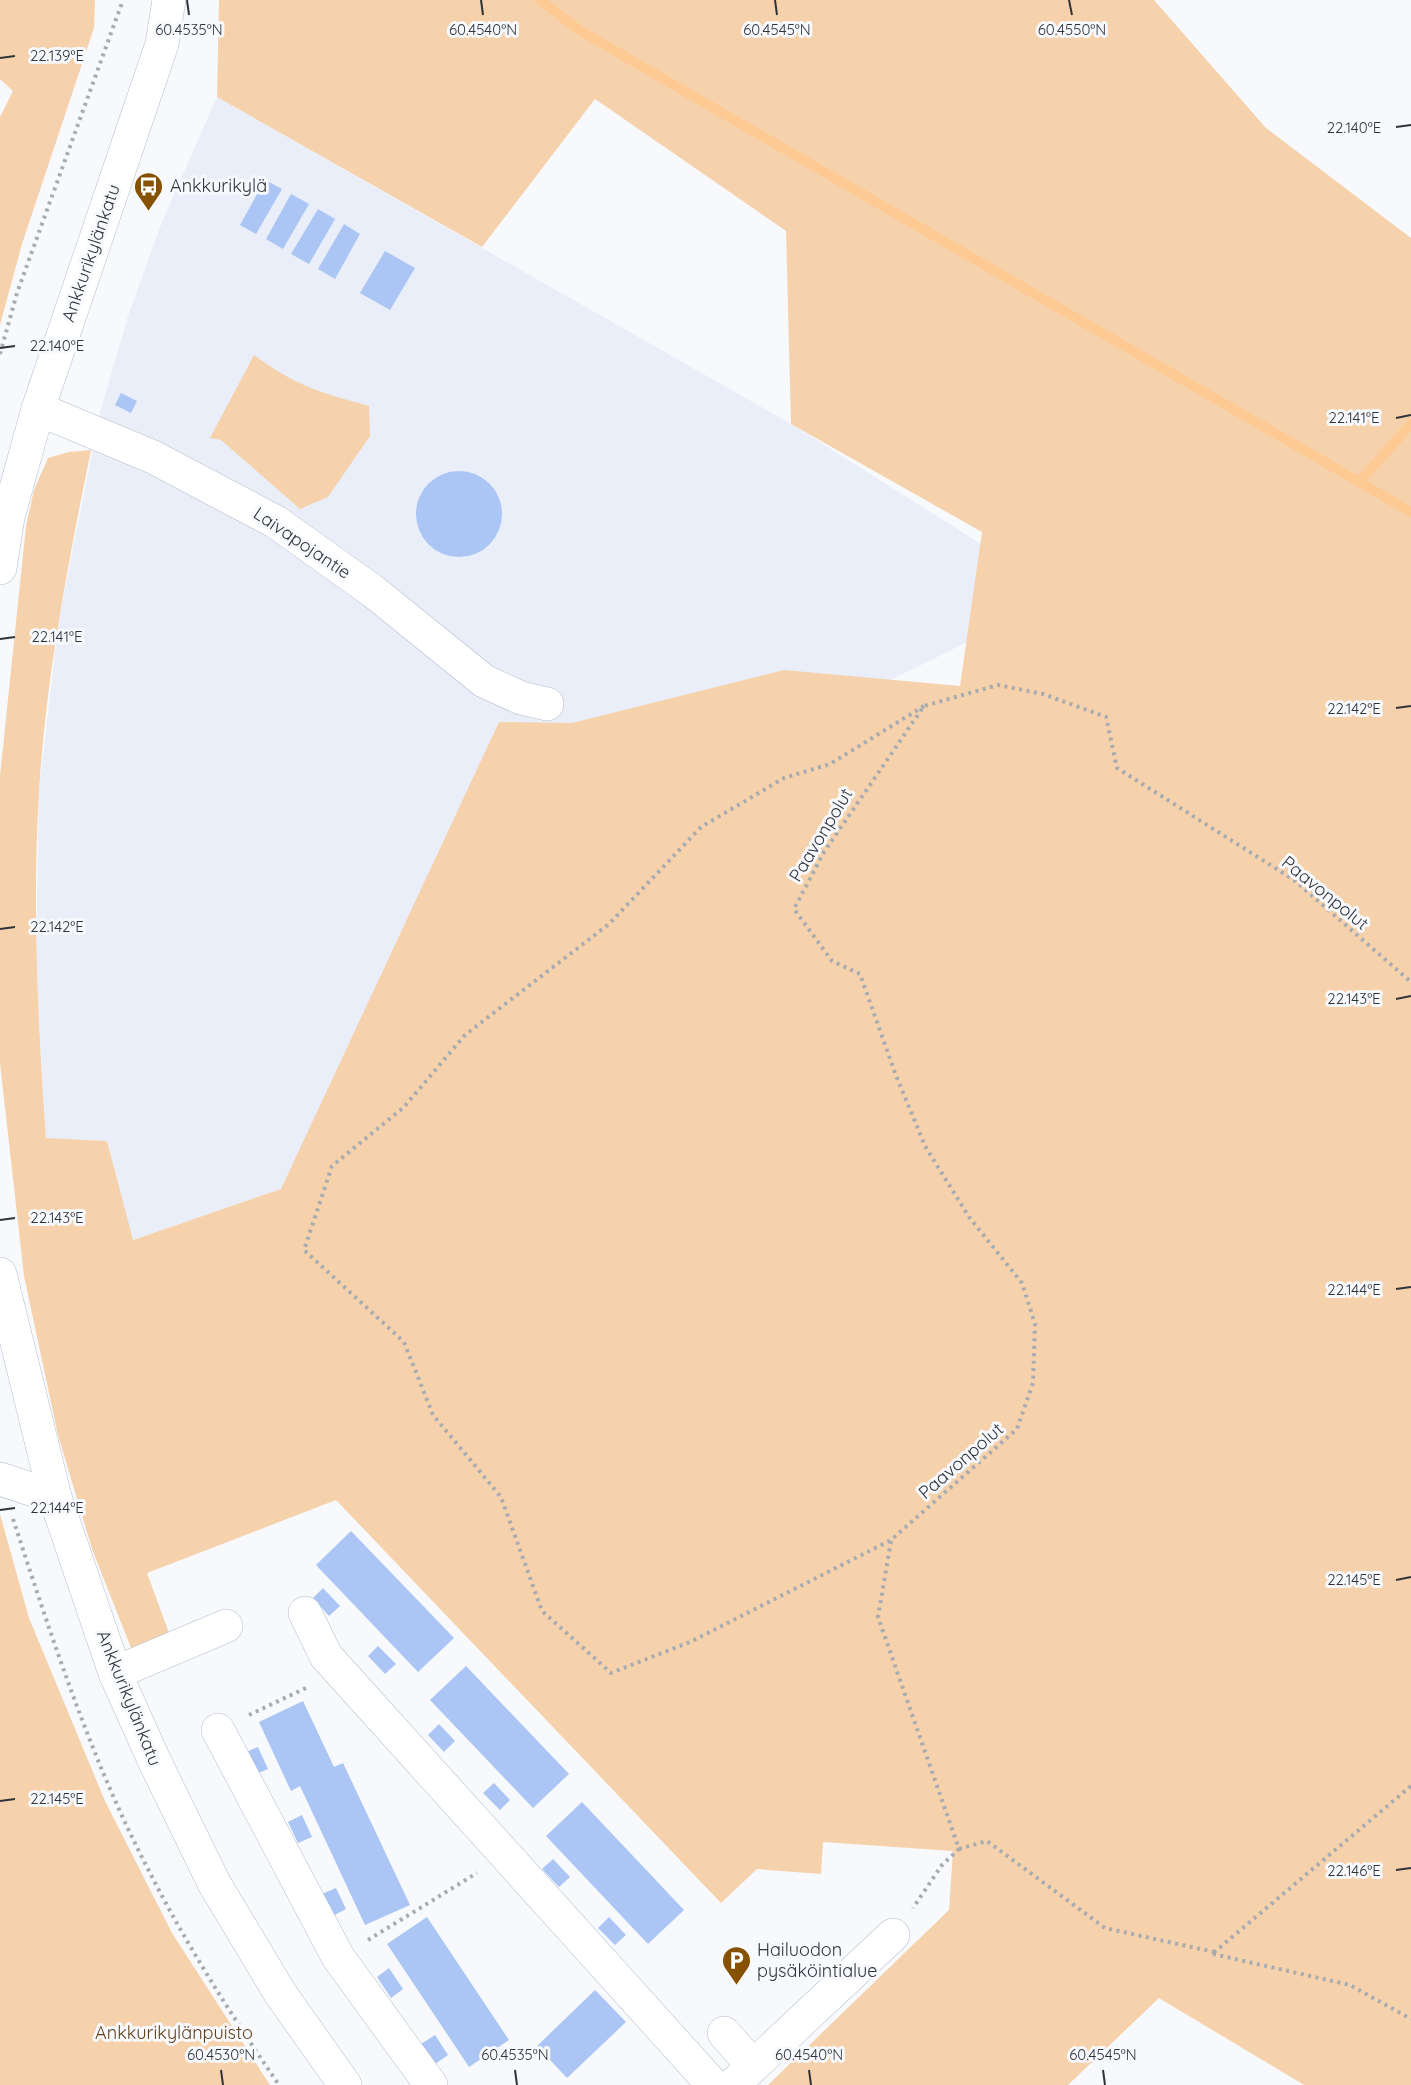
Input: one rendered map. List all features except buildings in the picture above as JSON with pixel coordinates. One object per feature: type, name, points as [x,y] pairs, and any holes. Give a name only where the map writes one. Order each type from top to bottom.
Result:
[{"type":"street","name":"Ankkurikylänkatu","points":[[0,568],[8,517],[38,410],[162,44],[169,0]]},
{"type":"street","name":"Laivapojantie","points":[[38,410],[153,457],[276,522],[374,592],[484,681],[521,698],[547,704]]},
{"type":"street","name":"Ankkurikylänkatu","points":[[0,1274],[55,1497],[116,1672],[154,1760],[214,1884],[280,1993],[345,2085]]},
{"type":"street","points":[[0,1479],[55,1497]]},
{"type":"street","points":[[305,1613],[326,1656],[714,2085]]},
{"type":"street","points":[[116,1672],[226,1626]]},
{"type":"street","points":[[218,1730],[338,1957],[431,2085]]},
{"type":"street","points":[[724,2033],[743,2075],[893,1935]]},
{"type":"path","points":[[0,354],[17,293],[123,0]]},
{"type":"path","name":"Paavonpolut","points":[[891,1540],[1017,1429],[1033,1383],[1035,1324],[1022,1283],[969,1218],[925,1146],[895,1073],[860,975],[832,961],[794,909],[824,852],[924,706],[998,685],[1043,694],[1106,717],[1117,768],[1294,880],[1411,982]]},
{"type":"path","points":[[891,1540],[690,1642],[611,1673],[542,1611],[501,1497],[433,1414],[404,1342],[304,1250],[332,1166],[404,1107],[465,1035],[609,924],[701,827],[784,778],[830,764],[924,706]]},
{"type":"path","points":[[0,1479],[63,1670],[148,1870],[193,1952],[279,2085]]},
{"type":"path","points":[[891,1540],[878,1617],[958,1849]]},
{"type":"path","points":[[1212,1954],[1411,1786]]},
{"type":"path","points":[[893,1935],[942,1865],[958,1849],[987,1841],[1105,1928],[1214,1952],[1212,1954]]},
{"type":"path","points":[[338,1957],[408,1918],[506,1855]]},
{"type":"path","points":[[1212,1954],[1350,1985],[1411,2019]]},
{"type":"shaded area","points":[[217,97],[791,424],[1062,595],[502,873],[281,1189],[132,1240],[107,1141],[46,1138],[36,964],[39,791],[59,619],[100,413],[128,316],[162,222]]},
{"type":"green space","points":[[0,0],[95,0],[94,28],[22,244],[0,325],[0,117],[13,91],[0,79]]},
{"type":"green space","points":[[219,0],[1154,0],[1266,128],[1411,238],[1411,2085],[1304,2085],[1159,1998],[1068,2085],[768,2085],[949,1910],[953,1851],[823,1842],[821,1874],[757,1869],[721,1903],[336,1500],[147,1573],[172,1641],[133,1653],[92,1549],[58,1435],[24,1276],[0,1063],[0,776],[26,526],[34,490],[48,458],[69,452],[91,450],[52,663],[39,792],[36,878],[37,965],[46,1138],[107,1141],[133,1240],[281,1189],[499,722],[572,723],[784,670],[960,686],[982,532],[791,424],[786,231],[595,99],[482,247],[217,97]]},
{"type":"green space","points":[[254,355],[282,374],[308,387],[369,406],[370,436],[328,497],[300,509],[221,440],[210,438]]},
{"type":"green space","name":"Ankkurikylänpuisto","points":[[0,1514],[29,1618],[105,1801],[172,1933],[270,2085],[0,2085]]},
{"type":"waterway","points":[[540,0],[579,30],[1411,512]]},
{"type":"waterway","points":[[1360,481],[1411,424]]},
{"type":"place","name":"Ankkurikylä","points":[[149,212]]},
{"type":"place","name":"Hailuodon pysäköintialue","points":[[736,1986]]}]
